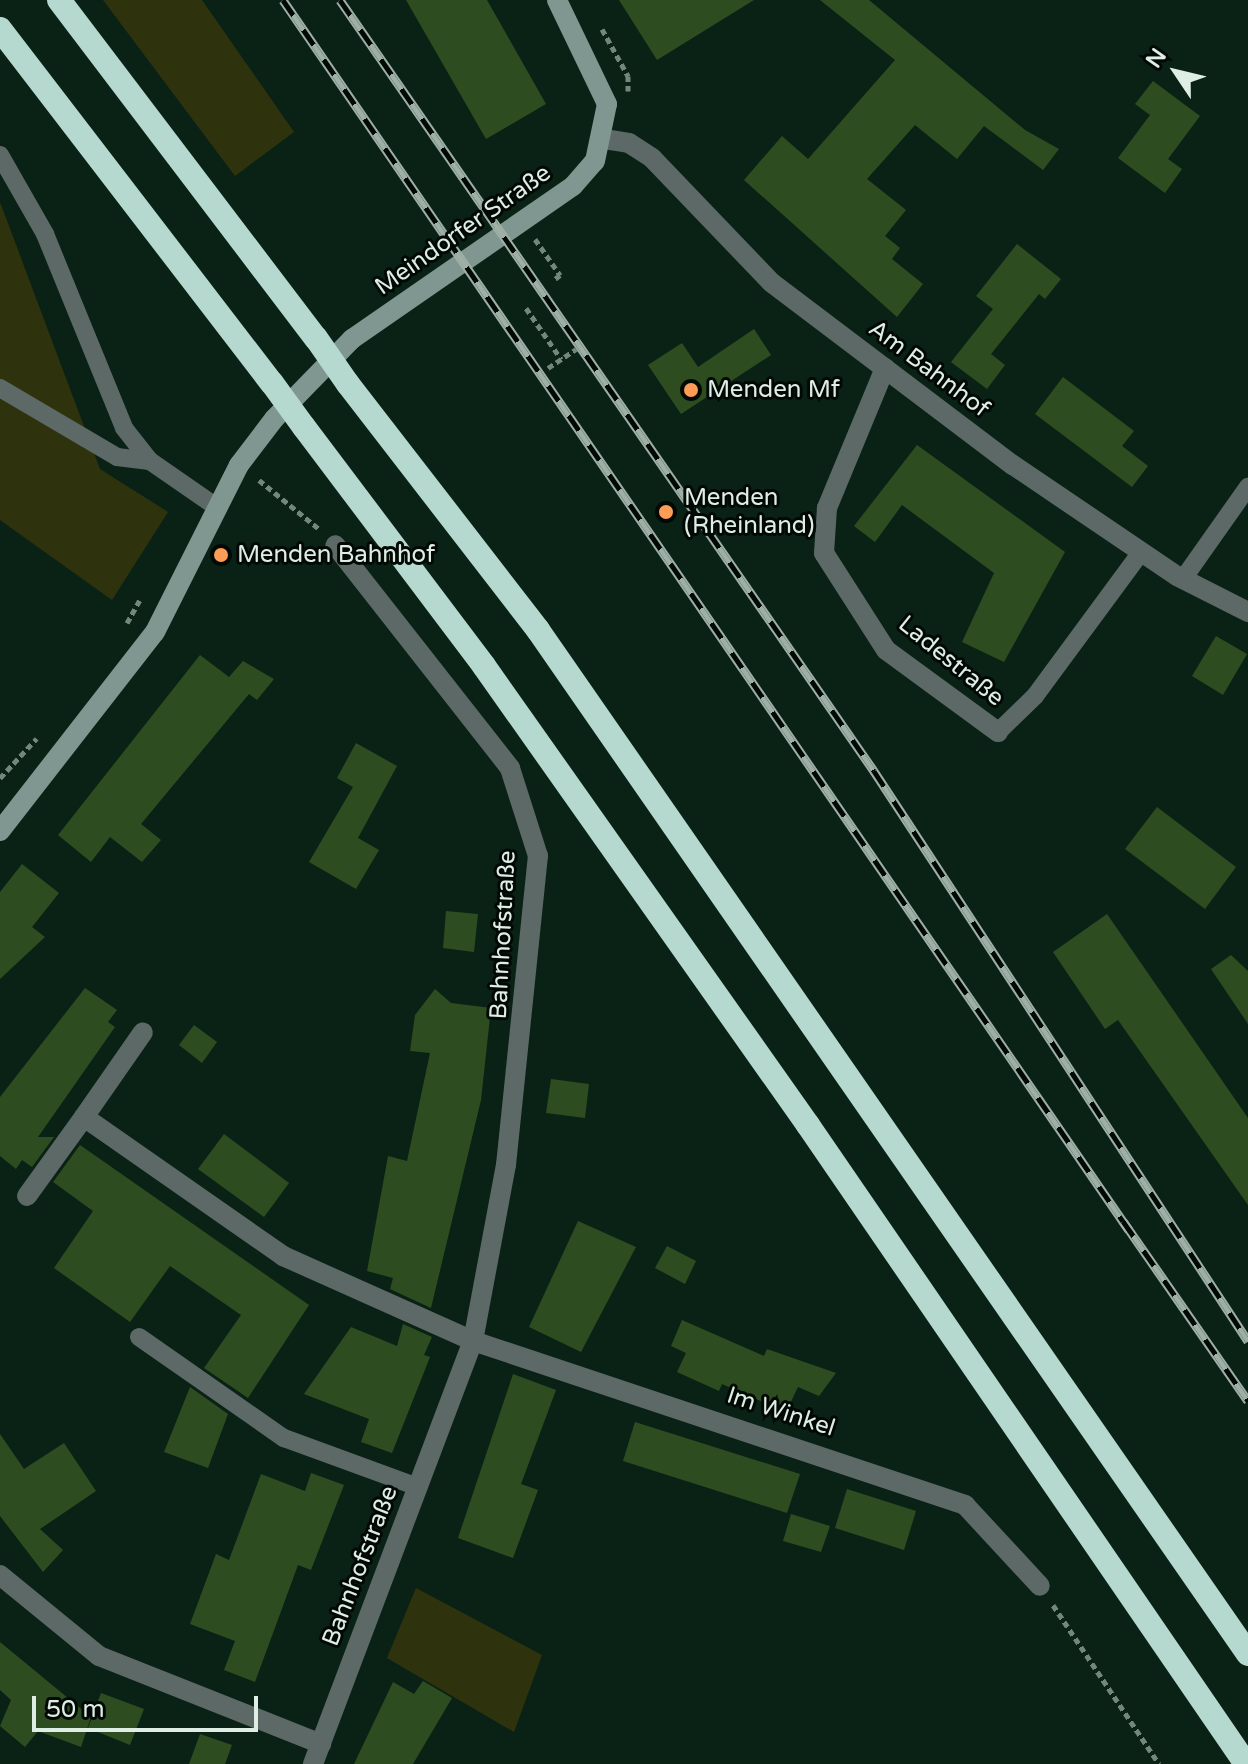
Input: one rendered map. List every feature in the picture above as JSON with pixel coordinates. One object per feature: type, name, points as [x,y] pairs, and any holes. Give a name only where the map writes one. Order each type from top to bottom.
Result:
[{"type":"highway","points":[[59,0],[538,630],[1248,1654]]},
{"type":"highway","points":[[0,29],[272,383],[772,1074],[1246,1764]]},
{"type":"main road","points":[[557,0],[607,104],[604,139]]},
{"type":"main road","name":"Meindorfer Straße","points":[[0,831],[155,632],[239,465],[352,339],[573,186],[604,139]]},
{"type":"street","name":"Am Bahnhof","points":[[604,139],[629,143],[652,158],[772,283],[885,368],[1141,552],[1183,579],[1248,612]]},
{"type":"street","name":"Ladestraße","points":[[885,368],[827,508],[824,553],[886,650],[998,732]]},
{"type":"street","name":"Bahnhofstraße","points":[[313,1764],[473,1341],[506,1165],[538,856],[510,768],[335,545]]},
{"type":"street","points":[[27,1196],[143,1032]]},
{"type":"street","points":[[84,1117],[283,1256],[473,1341]]},
{"type":"street","name":"Im Winkel","points":[[473,1341],[965,1505],[1040,1586]]},
{"type":"street","points":[[0,1575],[99,1656],[321,1744]]},
{"type":"lane","points":[[0,155],[45,234],[124,428],[150,461],[218,508]]},
{"type":"lane","points":[[0,388],[117,457],[150,461]]},
{"type":"lane","points":[[1183,579],[1248,487]]},
{"type":"lane","points":[[998,732],[1035,696],[1141,552]]},
{"type":"lane","points":[[139,1337],[284,1438],[418,1487]]},
{"type":"path","points":[[537,241],[560,275],[555,279]]},
{"type":"path","points":[[526,308],[561,359]]},
{"type":"path","points":[[548,368],[576,349]]},
{"type":"path","points":[[239,465],[335,545]]},
{"type":"path","points":[[125,627],[147,587]]},
{"type":"path","points":[[0,778],[48,727]]},
{"type":"path","points":[[1040,1586],[1159,1764]]},
{"type":"green space","points":[[103,0],[202,0],[294,132],[235,176]]},
{"type":"green space","points":[[0,202],[100,469],[168,512],[112,600],[0,520]]},
{"type":"green space","points":[[416,1588],[542,1655],[514,1732],[387,1658]]},
{"type":"building","points":[[406,0],[487,0],[546,104],[486,139]]},
{"type":"building","points":[[619,0],[754,0],[657,60]]},
{"type":"building","points":[[820,0],[869,0],[1025,130],[1059,149],[1043,170],[984,126],[957,159],[915,125],[867,179],[906,210],[885,236],[900,248],[892,259],[923,284],[897,317],[744,180],[782,136],[808,159],[895,60]]},
{"type":"building","points":[[1153,81],[1200,116],[1168,159],[1182,169],[1165,193],[1118,158],[1150,115],[1135,104]]},
{"type":"building","points":[[1017,244],[1061,279],[1045,299],[1039,294],[991,354],[1005,365],[987,389],[951,362],[993,309],[976,296]]},
{"type":"building","name":"Menden Mf","points":[[754,329],[771,355],[681,414],[648,365],[682,343],[698,367]]},
{"type":"building","points":[[1063,377],[1134,431],[1122,446],[1148,466],[1132,487],[1035,414]]},
{"type":"building","points":[[917,445],[1065,552],[1004,662],[962,642],[994,573],[902,505],[875,542],[854,526]]},
{"type":"building","points":[[1216,636],[1247,654],[1223,695],[1192,676]]},
{"type":"building","points":[[200,655],[229,677],[243,661],[274,679],[257,700],[249,694],[141,824],[161,840],[142,862],[110,837],[91,862],[58,835]]},
{"type":"building","points":[[356,743],[397,766],[358,838],[379,850],[356,889],[309,862],[353,787],[337,778]]},
{"type":"building","points":[[1157,807],[1236,867],[1205,909],[1125,849]]},
{"type":"building","points":[[22,864],[59,893],[32,927],[45,937],[0,979],[0,892]]},
{"type":"building","points":[[446,911],[478,914],[474,952],[443,948]]},
{"type":"building","points":[[1107,914],[1248,1118],[1248,1205],[1118,1020],[1105,1029],[1053,952]]},
{"type":"building","points":[[1231,955],[1248,971],[1248,1024],[1211,969]]},
{"type":"building","points":[[85,988],[117,1010],[108,1022],[115,1027],[38,1137],[54,1137],[32,1167],[22,1160],[16,1169],[0,1156],[0,1097]]},
{"type":"building","points":[[435,989],[451,1003],[491,1008],[481,1100],[431,1308],[390,1289],[393,1278],[367,1271],[388,1156],[407,1161],[430,1053],[410,1051],[415,1015]]},
{"type":"building","points":[[194,1025],[217,1042],[202,1063],[179,1045]]},
{"type":"building","points":[[551,1079],[589,1084],[585,1118],[546,1113]]},
{"type":"building","points":[[224,1134],[289,1183],[264,1217],[198,1169]]},
{"type":"building","points":[[80,1145],[309,1305],[248,1398],[204,1368],[241,1315],[170,1266],[130,1322],[54,1268],[93,1211],[53,1182]]},
{"type":"building","points":[[578,1221],[636,1247],[581,1352],[529,1327]]},
{"type":"building","points":[[667,1246],[696,1261],[685,1284],[655,1268]]},
{"type":"building","points":[[682,1320],[764,1356],[767,1349],[836,1373],[819,1396],[798,1387],[786,1412],[722,1384],[719,1391],[677,1372],[686,1353],[671,1346]]},
{"type":"building","points":[[403,1324],[432,1337],[424,1355],[430,1357],[392,1453],[361,1442],[369,1419],[304,1394],[351,1327],[397,1346]]},
{"type":"building","points":[[513,1374],[556,1390],[521,1484],[538,1490],[513,1558],[458,1538]]},
{"type":"building","points":[[190,1387],[228,1414],[208,1468],[164,1452]]},
{"type":"building","points":[[635,1422],[800,1474],[787,1513],[623,1461]]},
{"type":"building","points":[[0,1434],[24,1469],[64,1443],[96,1491],[40,1529],[63,1550],[43,1572],[0,1516]]},
{"type":"building","points":[[311,1473],[344,1485],[311,1570],[298,1565],[255,1682],[224,1670],[235,1641],[190,1624],[216,1554],[229,1560],[261,1474],[305,1491]]},
{"type":"building","points":[[847,1489],[916,1511],[904,1550],[835,1528]]},
{"type":"building","points":[[791,1514],[830,1526],[821,1552],[783,1541]]},
{"type":"building","points":[[0,1642],[91,1717],[81,1747],[38,1731],[25,1747],[0,1726],[11,1700],[0,1690]]},
{"type":"building","points":[[423,1681],[452,1698],[413,1764],[354,1764],[393,1682],[414,1694]]},
{"type":"building","points":[[101,1693],[144,1709],[130,1745],[88,1728]]},
{"type":"building","points":[[200,1734],[232,1745],[225,1764],[189,1764]]},
{"type":"railway","points":[[283,0],[1129,1230]]},
{"type":"railway","points":[[340,0],[874,771],[1248,1341]]},
{"type":"railway","points":[[1123,1221],[1248,1401]]},
{"type":"place","name":"Menden Mf","points":[[691,390]]},
{"type":"place","name":"Menden (Rheinland)","points":[[666,512]]},
{"type":"place","name":"Menden Bahnhof","points":[[221,555]]}]
